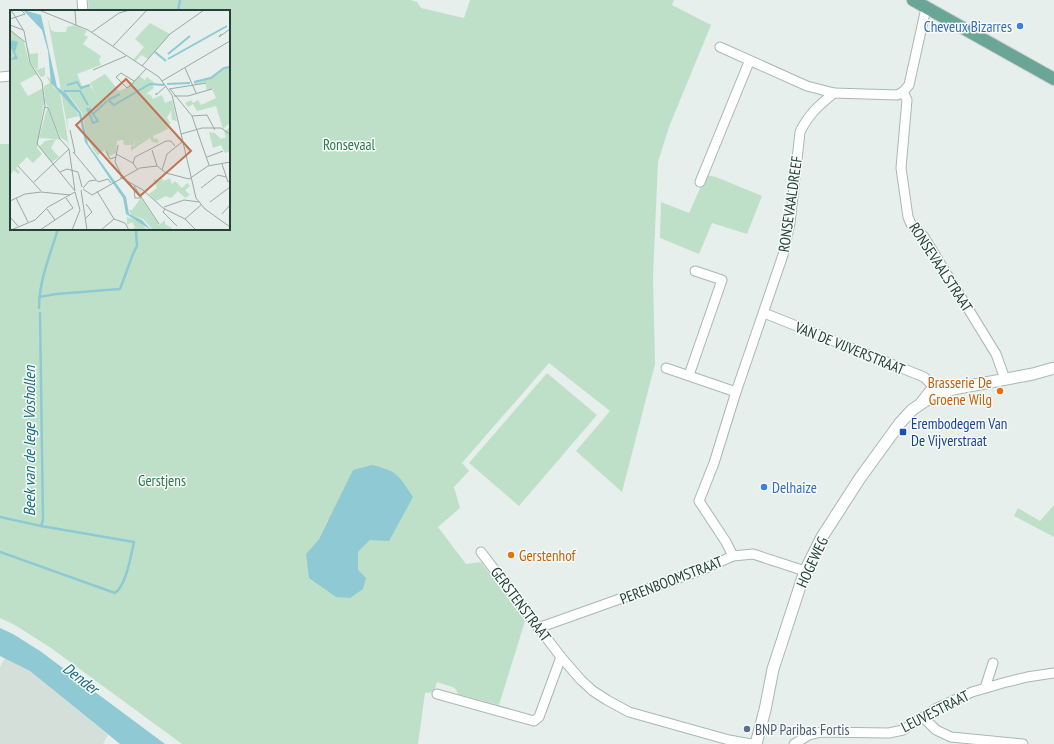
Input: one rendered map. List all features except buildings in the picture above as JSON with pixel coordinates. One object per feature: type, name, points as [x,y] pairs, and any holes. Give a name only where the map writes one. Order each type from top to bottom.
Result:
[{"type":"main road","points":[[913,0],[1054,80]]},
{"type":"street","points":[[82,0],[83,10]]},
{"type":"street","points":[[720,48],[749,62],[807,86],[834,93],[897,95],[903,92],[909,85],[926,8]]},
{"type":"street","points":[[700,182],[749,62]]},
{"type":"street","points":[[0,77],[10,76]]},
{"type":"street","name":"RONSEVAALSTRAAT","points":[[903,92],[907,100],[901,168],[908,218],[911,224],[924,237],[996,354],[1005,379]]},
{"type":"street","name":"RONSEVAALDREEF","points":[[733,556],[726,542],[699,501],[714,463],[736,392],[783,255],[790,222],[800,132],[805,121],[834,93]]},
{"type":"street","points":[[689,375],[722,280],[695,270]]},
{"type":"street","name":"VAN DE VIJVERSTRAAT","points":[[764,313],[921,376],[927,379],[934,387]]},
{"type":"street","points":[[666,368],[736,392]]},
{"type":"street","name":"HOGEWEG","points":[[756,744],[765,710],[773,668],[805,571],[822,537],[860,478],[900,423],[912,410],[953,389],[1033,374],[1054,368]]},
{"type":"street","points":[[934,387],[938,386],[947,392]]},
{"type":"street","name":"HOGEWEG","points":[[919,406],[934,387]]},
{"type":"street","name":"GERSTENSTRAAT","points":[[481,552],[561,657],[593,691],[629,712],[729,740],[751,744]]},
{"type":"street","name":"PERENBOOMSTRAAT","points":[[538,628],[704,569],[733,556],[753,554],[805,571]]},
{"type":"street","name":"GERSTENSTRAAT","points":[[437,694],[534,721],[539,717],[561,657]]},
{"type":"street","points":[[985,688],[993,663]]},
{"type":"street","name":"LEUVESTRAAT","points":[[794,744],[809,735],[821,732],[889,733],[903,730],[937,708],[972,692],[1027,677],[1054,672]]},
{"type":"street","points":[[923,717],[936,730],[951,738],[1023,744]]},
{"type":"street","points":[[944,734],[951,744]]},
{"type":"shaded area","points":[[5,658],[30,671],[108,735],[103,744],[0,744],[0,667]]},
{"type":"green space","points":[[88,0],[411,0],[417,2],[421,8],[464,18],[470,0],[674,0],[672,5],[711,25],[669,127],[658,162],[653,276],[655,364],[622,492],[576,451],[610,411],[549,363],[462,463],[469,471],[454,487],[460,508],[438,527],[466,564],[481,562],[525,621],[499,705],[458,694],[455,688],[437,682],[434,692],[425,693],[418,744],[182,744],[51,648],[15,625],[0,618],[0,144],[10,144],[10,230],[230,230],[230,10],[89,10]],"holes":[[[328,520],[370,540],[358,552],[358,570],[306,554],[319,539]]]},
{"type":"green space","points":[[706,175],[716,177],[762,196],[747,234],[712,223],[699,254],[660,238],[661,202],[689,213]]},
{"type":"green space","points":[[547,373],[597,415],[519,506],[469,463]]},
{"type":"green space","points":[[1054,505],[1054,537],[1014,516],[1018,508],[1040,521]]},
{"type":"water","points":[[372,465],[381,467],[397,475],[413,497],[389,541],[370,540],[358,552],[358,570],[366,578],[363,589],[350,598],[336,597],[309,578],[306,554],[319,539],[353,470]]},
{"type":"water","points":[[0,628],[13,634],[40,651],[165,744],[120,744],[30,671],[0,656]]},
{"type":"waterway","name":"Beek van de lege Voshollen","points":[[178,10],[180,0]]},
{"type":"waterway","name":"Beek van de lege Voshollen","points":[[39,308],[39,298],[43,278],[58,230]]},
{"type":"waterway","name":"Beek van de lege Voshollen","points":[[39,297],[56,294],[120,289],[137,246],[136,230]]},
{"type":"waterway","name":"Beek van de lege Voshollen","points":[[0,517],[41,526],[43,520],[40,313]]},
{"type":"waterway","points":[[0,552],[115,593],[119,589],[128,570],[134,542],[41,526]]},
{"type":"place","name":"Cheveux Bizarres","points":[[1020,26]]},
{"type":"place","name":"Brasserie De Groene Wilg","points":[[1000,391]]},
{"type":"place","name":"Erembodegem Van De Vijverstraat","points":[[903,432]]},
{"type":"place","name":"Delhaize","points":[[764,487]]},
{"type":"place","name":"Gerstenhof","points":[[511,555]]},
{"type":"place","name":"BNP Paribas Fortis","points":[[747,729]]},
{"type":"park label","name":"Ronsevaal","points":[[349,144]]},
{"type":"park label","name":"Gerstjens","points":[[162,480]]},
{"type":"water label","name":"Dender","points":[[81,678]]}]
